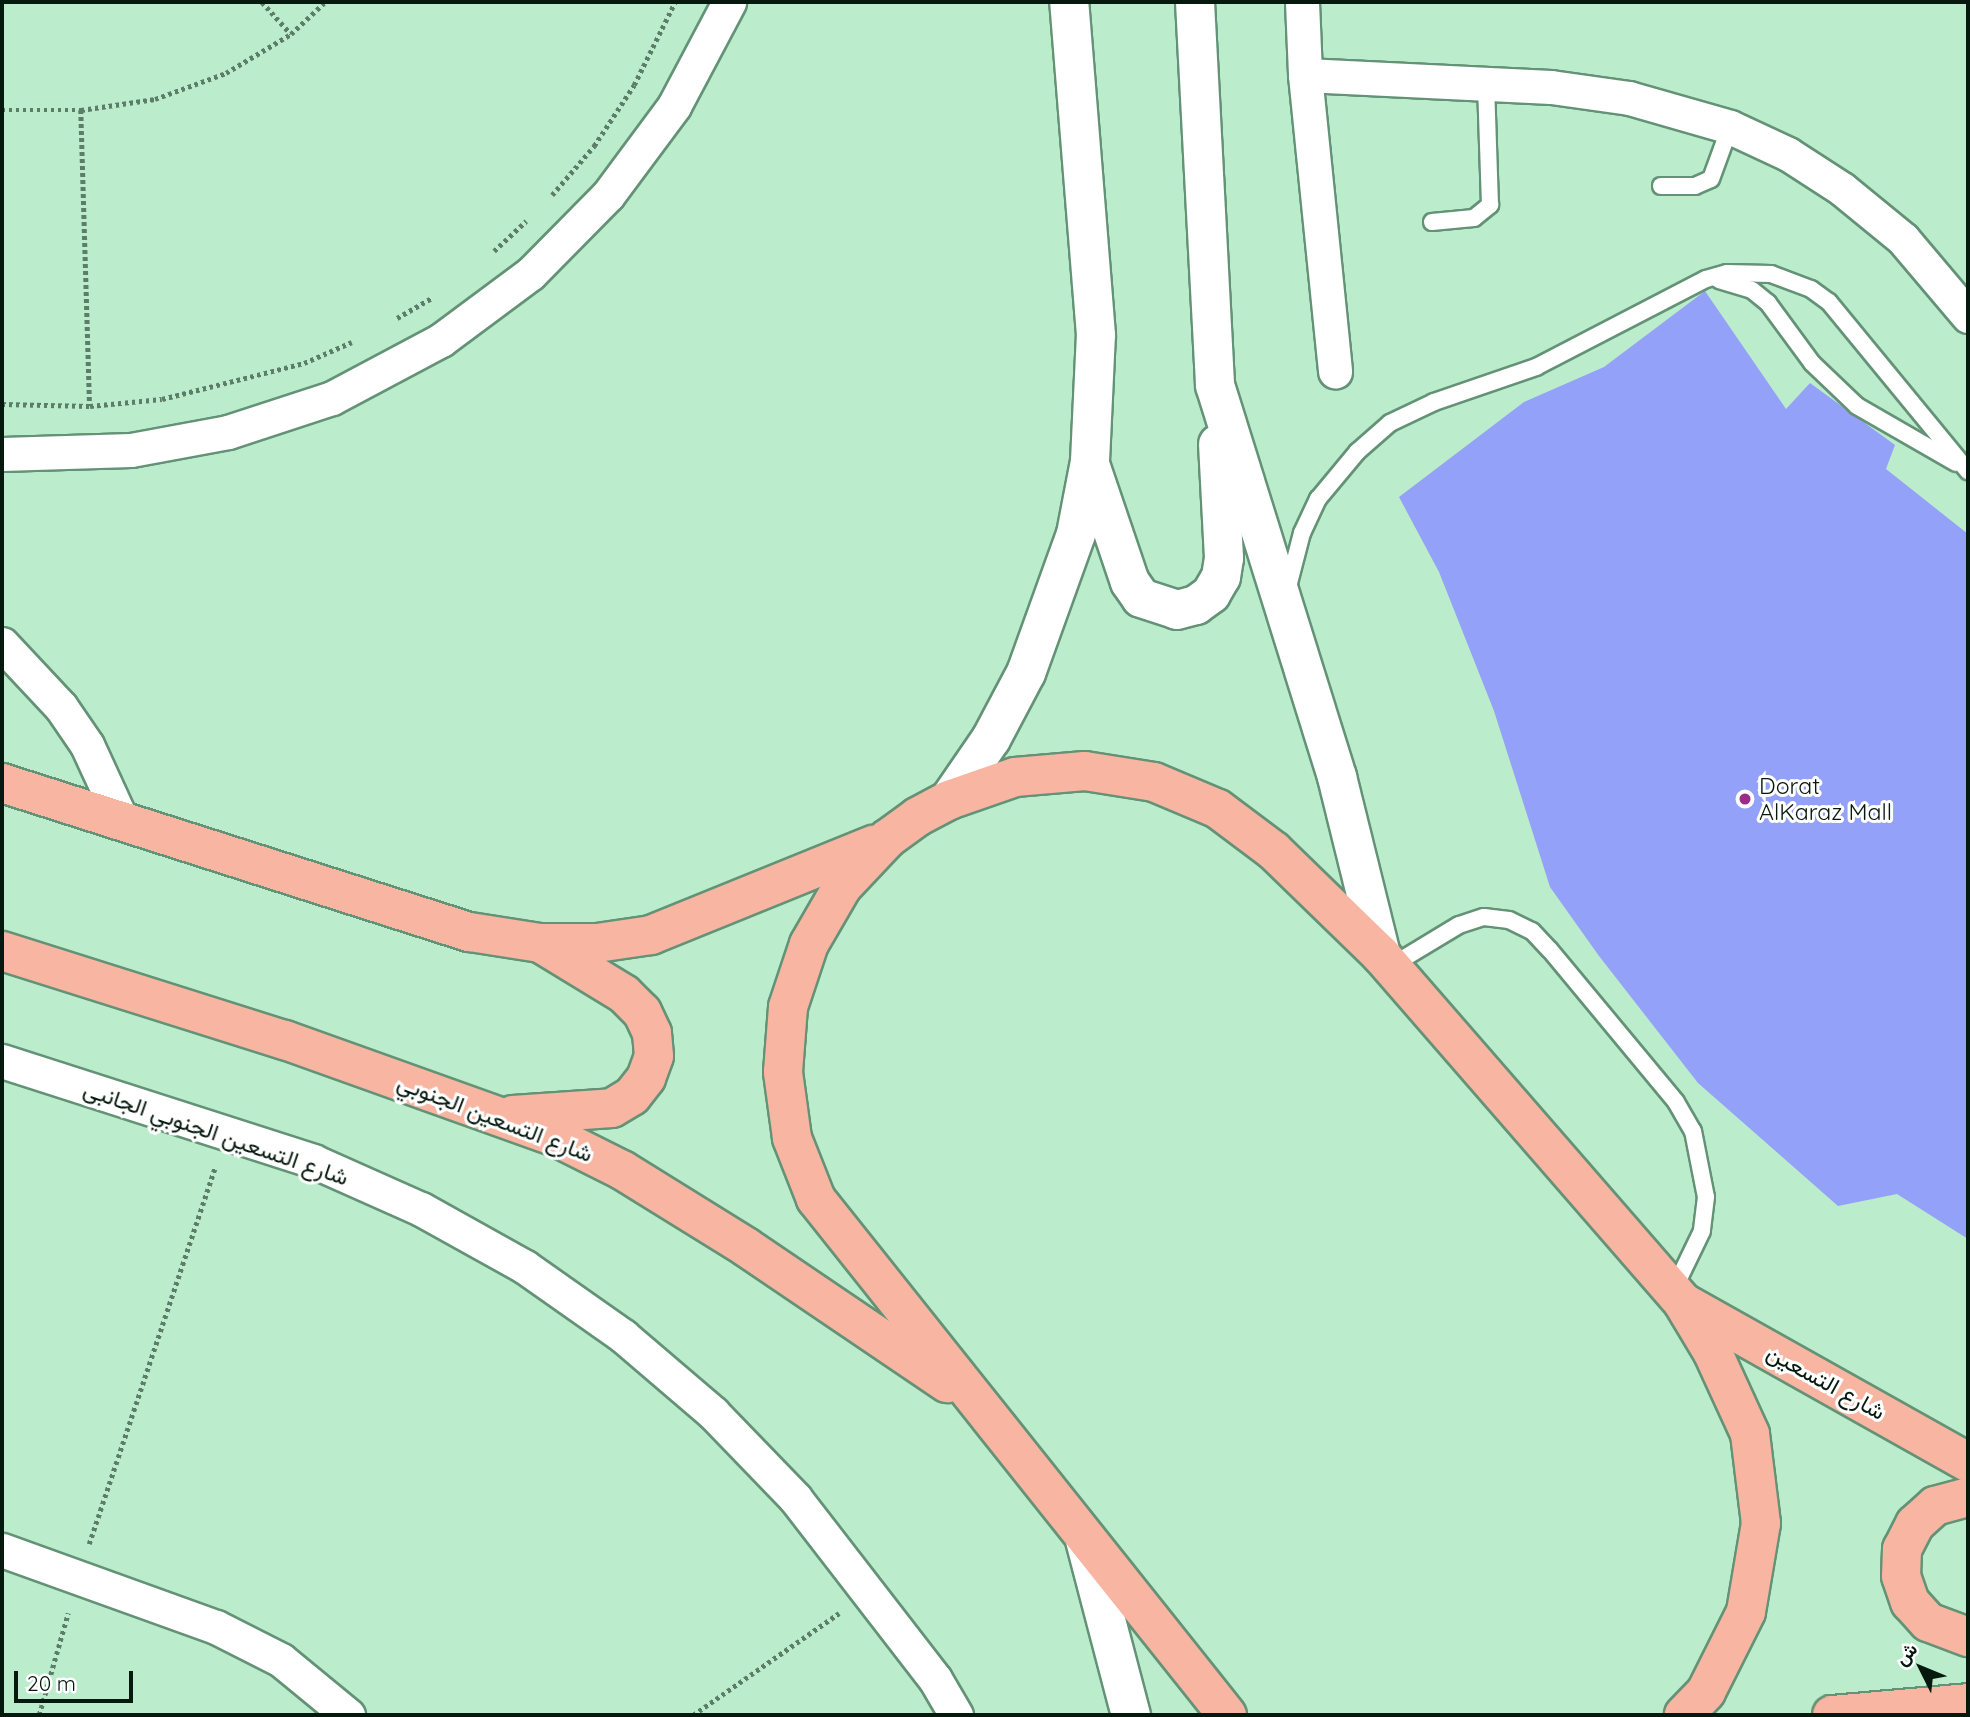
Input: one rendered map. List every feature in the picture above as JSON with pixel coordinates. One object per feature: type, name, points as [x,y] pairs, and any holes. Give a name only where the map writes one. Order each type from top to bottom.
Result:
[{"type":"main road","points":[[1090,461],[1130,582],[1141,598],[1158,607],[1177,610],[1196,605],[1211,594],[1221,577],[1224,558],[1195,2]]},
{"type":"main road","points":[[949,800],[997,728],[1054,605],[1076,534],[1090,461],[1096,335],[1067,6]]},
{"type":"main road","points":[[1215,385],[1337,777],[1386,961]]},
{"type":"main road","points":[[2,783],[470,932],[540,943],[597,943],[651,935],[887,839],[949,800],[1015,777],[1085,771],[1154,782],[1218,809],[1274,850],[1386,961],[1678,1297],[1713,1353],[1750,1434],[1761,1523],[1745,1612],[1706,1692],[1684,1715]]},
{"type":"main road","points":[[887,839],[842,887],[808,944],[788,1007],[783,1072],[792,1138],[816,1199],[1227,1715]]},
{"type":"main road","points":[[501,1116],[612,1108],[632,1096],[646,1078],[654,1056],[652,1033],[642,1012],[624,994],[540,943]]},
{"type":"main road","name":"شارع التسعين الجنوبي","points":[[2,951],[285,1040],[501,1116],[622,1170],[794,1278],[978,1404]]},
{"type":"main road","name":"شارع التسعين","points":[[1678,1297],[1968,1462]]},
{"type":"main road","points":[[1968,1497],[1935,1506],[1915,1524],[1902,1549],[1900,1576],[1910,1602],[1928,1622],[1968,1637]]},
{"type":"main road","points":[[1085,1540],[1131,1715]]},
{"type":"main road","points":[[1832,1715],[1968,1703]]},
{"type":"street","points":[[2,454],[131,450],[228,432],[332,398],[441,340],[530,274],[608,195],[674,106],[729,2]]},
{"type":"street","points":[[1302,2],[1305,75],[1335,371]]},
{"type":"street","points":[[1305,75],[1486,84],[1629,98],[1730,127],[1788,154],[1842,189],[1903,239],[1968,316]]},
{"type":"street","points":[[2,644],[68,716],[87,745],[122,821]]},
{"type":"street","name":"شارع التسعين الجنوبي الجانبى","points":[[2,1061],[313,1161],[421,1209],[525,1268],[623,1336],[750,1451],[795,1499],[869,1592],[956,1715]]},
{"type":"street","points":[[2,1550],[216,1627],[281,1660],[348,1715]]},
{"type":"lane","points":[[1432,222],[1474,218],[1490,205],[1486,84]]},
{"type":"lane","points":[[1661,186],[1695,186],[1711,179],[1730,127]]},
{"type":"lane","points":[[1284,609],[1302,533],[1318,499],[1341,468],[1390,423],[1434,402],[1536,367],[1706,279],[1727,273],[1771,274],[1792,280],[1829,302],[1966,469]]},
{"type":"lane","points":[[1706,279],[1731,281],[1752,290],[1782,319],[1812,363],[1857,406],[1966,469]]},
{"type":"lane","points":[[1386,961],[1459,925],[1484,917],[1509,920],[1532,931],[1550,950],[1676,1102],[1693,1131],[1703,1163],[1703,1219],[1678,1297]]},
{"type":"path","points":[[262,2],[291,34]]},
{"type":"path","points":[[2,110],[80,110],[155,99],[226,73],[291,34],[325,2]]},
{"type":"path","points":[[546,202],[594,146],[634,85],[676,2]]},
{"type":"path","points":[[80,110],[90,405]]},
{"type":"path","points":[[483,260],[528,219]]},
{"type":"path","points":[[392,321],[434,296]]},
{"type":"path","points":[[2,404],[90,405],[215,389],[304,363],[360,338]]},
{"type":"path","points":[[39,1715],[78,1576],[226,1133]]},
{"type":"path","points":[[693,1715],[869,1592]]},
{"type":"building","name":"Dorat AlKaraz Mall","points":[[1705,291],[1786,409],[1810,383],[1895,445],[1886,469],[1968,534],[1968,1239],[1897,1194],[1838,1206],[1698,1083],[1599,956],[1550,887],[1494,711],[1439,572],[1399,497],[1524,402],[1604,367]]},
{"type":"place","name":"Dorat AlKaraz Mall","points":[[1745,799]]}]
